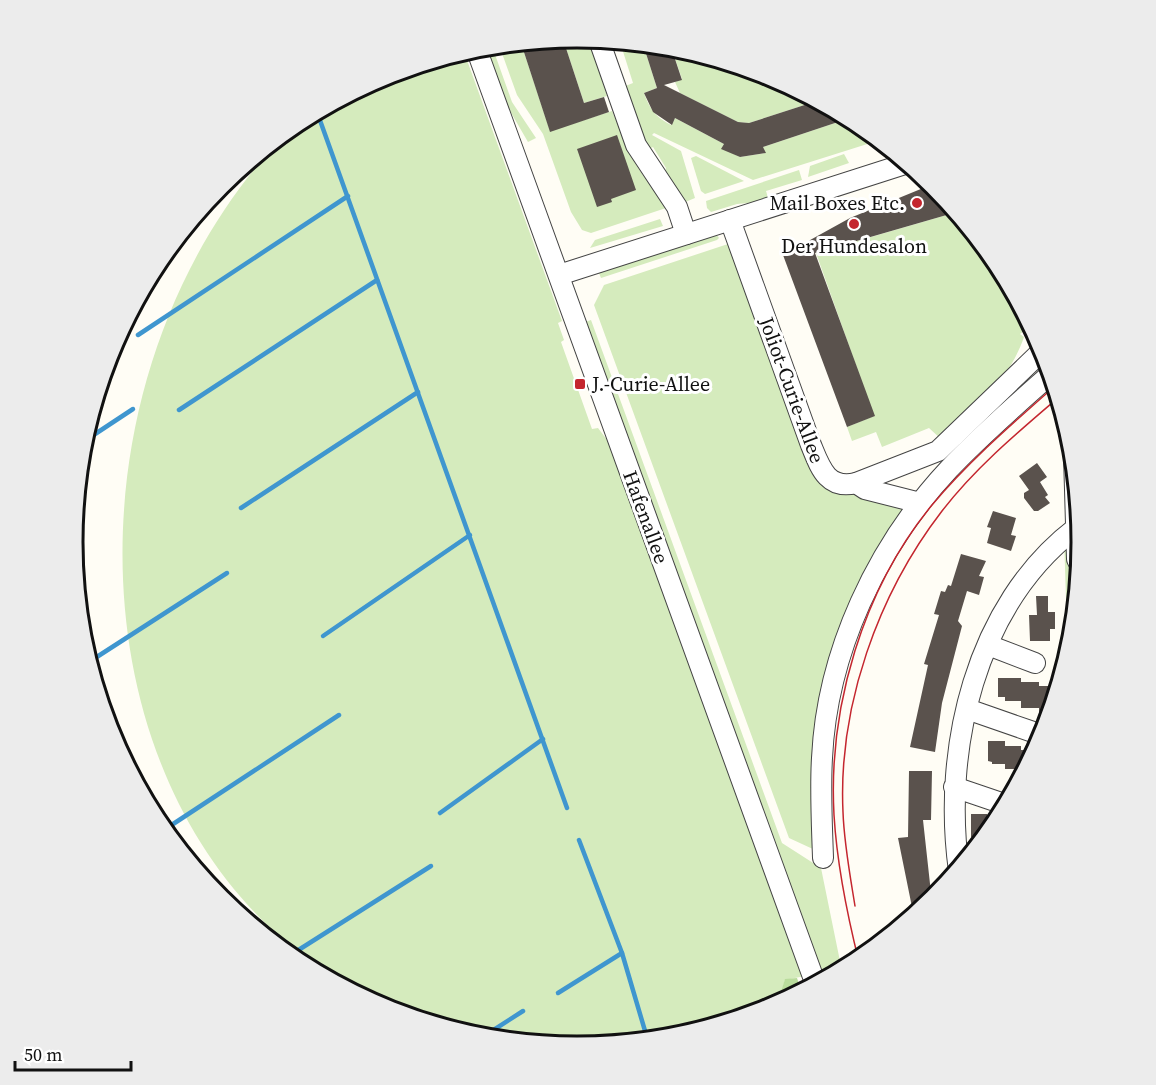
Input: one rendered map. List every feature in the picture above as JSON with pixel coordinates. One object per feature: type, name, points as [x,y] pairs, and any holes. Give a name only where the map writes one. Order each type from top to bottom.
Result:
[{"type":"street","points":[[602,49],[636,145],[677,207],[686,234]]},
{"type":"street","name":"Hafenallee","points":[[480,58],[813,977]]},
{"type":"street","points":[[559,274],[898,166]]},
{"type":"street","name":"Joliot-Curie-Allee","points":[[730,220],[824,475],[834,483],[846,486],[856,483],[865,489],[920,503]]},
{"type":"street","points":[[856,483],[938,450],[1036,356]]},
{"type":"street","points":[[823,858],[822,757],[828,709],[838,664],[863,597],[887,550],[920,503],[949,468],[1045,380]]},
{"type":"street","points":[[958,859],[954,786],[967,709],[988,645],[1028,576],[1049,549],[1072,531]]},
{"type":"street","points":[[988,645],[1035,663]]},
{"type":"street","points":[[967,709],[1035,733]]},
{"type":"street","points":[[954,786],[998,803]]},
{"type":"green space","points":[[566,48],[593,48],[607,96],[584,103]]},
{"type":"green space","points":[[623,50],[646,53],[657,88],[644,93],[657,116],[671,125],[675,118],[724,144],[722,148],[740,157],[765,153],[763,147],[838,122],[870,143],[753,180],[654,133],[652,135],[681,151],[695,198],[683,203],[653,147],[649,149],[640,137],[623,87],[633,83]]},
{"type":"green space","points":[[524,51],[550,131],[612,111],[638,167],[643,175],[651,178],[669,207],[591,233],[582,230],[571,212],[543,134],[517,95],[502,54]]},
{"type":"green space","points":[[495,55],[512,102],[536,138],[528,142],[503,99],[488,57]]},
{"type":"green space","points":[[675,58],[737,74],[807,104],[749,123],[738,122],[680,93],[675,82],[682,79]]},
{"type":"green space","points":[[467,61],[562,321],[558,323],[564,340],[561,342],[592,429],[598,428],[614,449],[805,976],[785,980],[781,993],[737,1011],[706,1020],[643,1033],[578,1037],[546,1036],[482,1027],[419,1011],[368,990],[280,937],[190,824],[138,688],[123,539],[144,389],[202,247],[272,154],[303,131],[359,99],[389,86],[419,74]]},
{"type":"green space","points":[[844,154],[849,163],[808,177],[810,166]]},
{"type":"green space","points":[[696,156],[744,181],[705,194],[701,191],[691,158]]},
{"type":"green space","points":[[799,170],[802,180],[766,191],[769,201],[737,204],[711,212],[707,208],[706,201]]},
{"type":"green space","points":[[949,214],[989,268],[1022,324],[1025,330],[1020,334],[1024,337],[1000,381],[942,440],[929,428],[882,447],[876,432],[852,441],[847,427],[874,416],[816,253]]},
{"type":"green space","points":[[660,219],[663,226],[590,248],[595,240]]},
{"type":"green space","points":[[716,234],[719,238],[717,240],[601,278],[599,273]]},
{"type":"green space","points":[[728,244],[841,492],[907,504],[844,632],[815,850],[789,838],[594,305],[604,285]]},
{"type":"green space","points":[[591,320],[782,843],[821,868],[840,962],[822,972],[585,322]]},
{"type":"green space","points":[[1064,537],[1072,551],[1067,616]]},
{"type":"green space","points":[[797,978],[799,985],[780,993],[785,979]]},
{"type":"building","points":[[566,48],[584,103],[604,97],[609,112],[550,132],[524,51]]},
{"type":"building","points":[[646,53],[675,58],[682,80],[664,85],[738,122],[749,123],[807,104],[838,122],[763,147],[766,153],[740,157],[721,149],[724,144],[675,118],[672,125],[653,112],[644,93],[657,88]]},
{"type":"building","points":[[617,135],[636,190],[597,207],[577,149]]},
{"type":"building","points":[[923,188],[949,214],[815,253],[875,416],[847,427],[783,255],[850,218]]},
{"type":"building","points":[[1037,463],[1047,477],[1040,482],[1048,495],[1045,497],[1050,503],[1034,511],[1024,498],[1024,493],[1029,490],[1019,476]]},
{"type":"building","points":[[993,511],[1016,518],[1011,535],[1016,536],[1011,551],[987,543],[991,528],[987,527]]},
{"type":"building","points":[[961,554],[986,561],[979,576],[984,577],[979,595],[967,591],[958,621],[962,626],[942,703],[935,752],[910,747],[928,665],[924,664],[939,615],[934,614],[941,591],[945,592],[948,585],[951,586]]},
{"type":"building","points":[[1036,596],[1048,596],[1048,612],[1055,612],[1055,629],[1050,629],[1050,641],[1030,641],[1029,615],[1037,615]]},
{"type":"building","points":[[998,678],[1021,678],[1021,682],[1039,682],[1039,686],[1051,686],[1042,712],[1039,712],[1039,708],[1021,708],[1021,701],[1005,701],[1005,697],[998,697]]},
{"type":"building","points":[[988,741],[1005,741],[1005,746],[1021,746],[1021,750],[1027,750],[1018,769],[1005,769],[1005,764],[992,764],[988,761]]},
{"type":"building","points":[[909,771],[932,771],[931,820],[923,820],[931,889],[912,907],[898,838],[908,837]]},
{"type":"building","points":[[971,814],[987,814],[988,818],[975,837],[971,837]]},
{"type":"waterway","points":[[320,121],[567,808]]},
{"type":"waterway","points":[[138,335],[348,196]]},
{"type":"waterway","points":[[179,410],[377,280]]},
{"type":"waterway","points":[[241,508],[418,392]]},
{"type":"waterway","points":[[96,434],[133,409]]},
{"type":"waterway","points":[[323,636],[470,535]]},
{"type":"waterway","points":[[97,657],[227,573]]},
{"type":"waterway","points":[[172,825],[339,715]]},
{"type":"waterway","points":[[440,813],[543,739]]},
{"type":"waterway","points":[[579,840],[622,953],[645,1033]]},
{"type":"waterway","points":[[298,950],[431,866]]},
{"type":"waterway","points":[[558,993],[622,953]]},
{"type":"waterway","points":[[494,1029],[523,1011]]},
{"type":"tram line","points":[[856,952],[843,889],[834,815],[837,733],[844,692],[855,651],[869,612],[887,574],[908,538],[932,505],[976,458],[1048,392]]},
{"type":"tram line","points":[[855,906],[845,835],[843,772],[847,732],[855,692],[881,615],[919,543],[942,511],[968,480],[1052,403]]},
{"type":"place","name":"Mail Boxes Etc.","points":[[917,203]]},
{"type":"place","name":"Der Hundesalon","points":[[854,224]]},
{"type":"place","name":"J.-Curie-Allee","points":[[580,384]]}]
